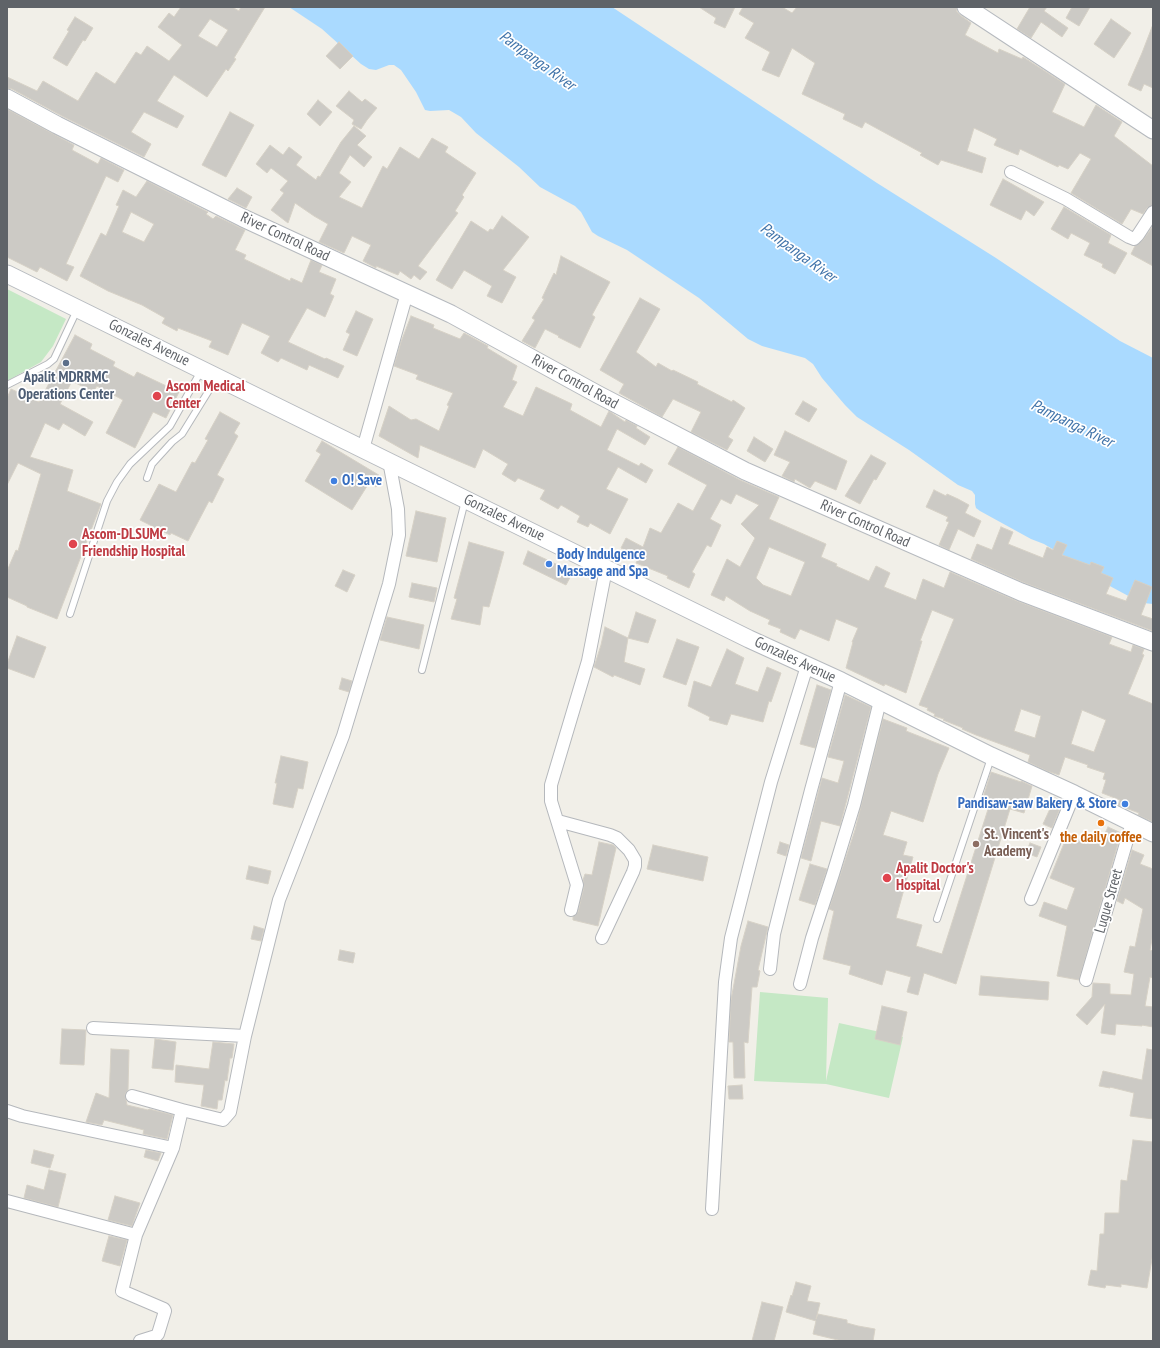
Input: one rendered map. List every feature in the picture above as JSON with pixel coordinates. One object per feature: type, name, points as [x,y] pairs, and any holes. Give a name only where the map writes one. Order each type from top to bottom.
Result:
[{"type":"street","points":[[971,8],[1153,130]]},
{"type":"street","name":"River Control Road","points":[[7,98],[57,125],[243,218],[451,314],[597,394],[745,471],[1021,592],[1153,642]]},
{"type":"street","points":[[1011,172],[1066,200],[1129,237],[1134,238],[1138,235],[1153,212]]},
{"type":"street","name":"Gonzales Avenue","points":[[7,274],[749,639],[841,681],[991,756],[1074,794],[1153,833]]},
{"type":"street","points":[[363,449],[407,293]]},
{"type":"street","points":[[132,1096],[202,1116],[223,1120],[230,1112],[245,1036],[279,900],[343,736],[389,584],[399,535],[398,509],[389,461]]},
{"type":"street","points":[[571,910],[577,884],[551,801],[551,785],[588,661],[606,569]]},
{"type":"street","points":[[712,1209],[725,982],[730,944],[771,782],[807,666]]},
{"type":"street","points":[[770,969],[774,934],[841,681]]},
{"type":"street","points":[[800,984],[812,938],[854,806],[880,701]]},
{"type":"street","points":[[1031,899],[1074,794]]},
{"type":"street","points":[[558,821],[617,838],[626,847],[635,860],[633,872],[602,938]]},
{"type":"street","name":"Lugue Street","points":[[1086,980],[1132,823]]},
{"type":"street","points":[[93,1028],[245,1036]]},
{"type":"street","points":[[140,1341],[158,1334],[165,1311],[164,1309],[122,1290],[136,1235],[173,1148],[182,1110]]},
{"type":"street","points":[[7,1111],[22,1116],[173,1148]]},
{"type":"street","points":[[7,1201],[136,1235]]},
{"type":"lane","points":[[7,385],[48,364],[54,359],[78,308]]},
{"type":"lane","points":[[147,478],[152,464],[172,442],[182,434],[210,373]]},
{"type":"lane","points":[[70,614],[107,501],[117,482],[130,464],[170,426],[210,373]]},
{"type":"lane","points":[[422,670],[466,500]]},
{"type":"lane","points":[[937,919],[991,756]]},
{"type":"green space","points":[[7,289],[66,319],[53,346],[41,362],[7,381]]},
{"type":"green space","points":[[760,992],[828,998],[826,1081],[839,1023],[903,1037],[889,1098],[826,1084],[754,1081]]},
{"type":"water","name":"Pampanga River","points":[[289,7],[612,7],[877,183],[996,258],[1120,341],[1153,358],[1153,604],[1143,603],[1134,599],[1093,577],[1071,560],[1044,544],[1031,539],[980,511],[976,508],[975,495],[972,491],[958,485],[909,450],[857,417],[822,378],[813,364],[805,358],[762,346],[748,339],[699,298],[627,250],[592,232],[581,212],[575,206],[540,187],[519,167],[476,133],[461,117],[449,110],[425,110],[416,92],[401,70],[394,65],[389,65],[376,70],[369,69],[361,64],[322,29]]},
{"type":"building","points":[[181,7],[232,7],[239,11],[241,7],[265,7],[234,58],[236,59],[228,71],[226,69],[207,97],[174,75],[157,101],[184,116],[177,128],[144,112],[131,132],[151,144],[144,157],[12,89],[7,88],[7,77],[37,91],[43,81],[78,101],[96,72],[115,84],[136,52],[141,55],[147,46],[169,61],[182,45],[158,27],[169,13],[174,17]],"holes":[[[210,19],[228,30],[217,47],[198,36]]]},
{"type":"building","points":[[699,7],[735,7],[725,28],[714,23],[716,18]]},
{"type":"building","points":[[743,7],[782,7],[792,13],[797,7],[956,7],[957,12],[971,23],[965,35],[998,53],[999,49],[1022,59],[1023,57],[1065,84],[1052,112],[1084,127],[1096,105],[1122,122],[1114,136],[1153,166],[1153,205],[1147,208],[1143,214],[1131,209],[1122,224],[1071,193],[1091,159],[1080,153],[1068,169],[1059,165],[1058,167],[1020,149],[1018,155],[994,145],[997,139],[974,128],[967,151],[986,158],[982,173],[941,160],[938,165],[920,155],[922,153],[865,122],[862,128],[843,119],[845,114],[802,94],[815,63],[792,48],[779,77],[762,70],[770,52],[745,38],[754,23],[739,14]]},
{"type":"building","points":[[1030,7],[1047,7],[1044,11],[1068,28],[1062,37],[1041,22],[1031,38],[1017,29]]},
{"type":"building","points":[[1072,7],[1090,7],[1079,26],[1066,18]]},
{"type":"building","points":[[75,17],[93,28],[85,41],[83,40],[67,66],[53,58],[69,31],[67,30]]},
{"type":"building","points":[[1111,19],[1131,33],[1114,58],[1094,44]]},
{"type":"building","points":[[1152,27],[1153,88],[1144,84],[1141,91],[1128,85]]},
{"type":"building","points":[[339,42],[353,56],[340,69],[326,56]]},
{"type":"building","points":[[349,91],[362,102],[365,99],[377,108],[361,129],[352,124],[354,120],[336,106]]},
{"type":"building","points":[[318,100],[332,112],[320,126],[307,114]]},
{"type":"building","points":[[7,109],[74,145],[72,150],[98,164],[101,158],[124,170],[118,182],[106,176],[66,264],[74,267],[67,281],[40,267],[37,272],[7,257]]},
{"type":"building","points":[[230,112],[254,125],[226,177],[202,165]]},
{"type":"building","points":[[354,126],[366,136],[357,145],[372,157],[364,167],[350,155],[339,173],[351,182],[339,197],[362,208],[383,166],[387,169],[400,147],[419,159],[432,138],[448,147],[445,152],[476,173],[462,195],[464,197],[455,211],[458,213],[418,266],[427,272],[420,280],[414,275],[411,279],[400,271],[398,275],[376,266],[376,268],[363,261],[371,245],[352,236],[344,253],[319,242],[328,224],[295,203],[288,223],[271,210],[284,193],[280,190],[288,181],[271,168],[267,173],[256,164],[270,145],[283,155],[289,147],[302,157],[296,165],[316,180],[318,176],[320,177],[341,142]]},
{"type":"building","points":[[1003,179],[1044,202],[1034,216],[1026,210],[1021,220],[990,205]]},
{"type":"building","points":[[147,181],[208,212],[206,214],[213,219],[216,216],[245,230],[235,250],[246,255],[244,259],[290,281],[291,278],[302,283],[311,260],[322,265],[319,272],[336,279],[330,294],[334,296],[325,317],[307,308],[288,342],[344,366],[338,378],[309,365],[307,370],[281,358],[278,362],[261,353],[270,336],[242,323],[228,355],[209,347],[212,341],[178,328],[177,331],[162,323],[165,318],[142,305],[108,291],[80,276],[101,233],[106,236],[119,206],[116,205],[123,190],[136,197]],"holes":[[[131,212],[154,224],[144,242],[122,232]]]},
{"type":"building","points":[[237,188],[252,197],[246,208],[228,199]]},
{"type":"building","points":[[1064,207],[1111,235],[1108,243],[1127,253],[1115,274],[1102,267],[1103,264],[1084,255],[1090,243],[1071,233],[1068,239],[1051,229]]},
{"type":"building","points":[[502,216],[529,237],[503,270],[516,277],[502,303],[487,296],[492,286],[464,270],[452,289],[436,280],[471,221],[488,232],[490,229],[493,230]]},
{"type":"building","points":[[1153,226],[1153,266],[1131,254],[1135,246],[1143,240]]},
{"type":"building","points":[[561,256],[610,282],[592,315],[595,317],[580,348],[545,329],[535,348],[522,341],[535,320],[532,318],[544,299],[542,298],[554,273],[556,275]]},
{"type":"building","points":[[640,298],[660,309],[636,352],[656,367],[658,363],[672,371],[673,370],[698,382],[697,384],[732,402],[733,400],[745,408],[728,437],[733,440],[727,450],[691,432],[701,412],[673,399],[662,417],[619,393],[624,384],[600,370]]},
{"type":"building","points":[[356,311],[373,319],[357,356],[343,350],[350,334],[346,332]]},
{"type":"building","points":[[411,316],[434,325],[433,328],[460,339],[464,333],[488,346],[487,348],[517,366],[512,380],[517,382],[503,407],[523,416],[536,387],[572,404],[570,410],[601,427],[609,411],[625,422],[626,420],[637,426],[636,428],[650,437],[645,445],[617,429],[607,450],[639,466],[641,463],[653,470],[646,483],[618,467],[606,489],[628,499],[610,534],[590,523],[588,527],[577,522],[580,516],[561,505],[558,509],[540,499],[545,490],[518,478],[515,482],[502,474],[508,464],[483,449],[475,468],[420,445],[418,458],[379,436],[389,406],[411,420],[416,419],[439,431],[449,406],[447,405],[453,393],[416,379],[418,375],[394,366]]},
{"type":"building","points":[[75,335],[92,344],[90,349],[115,362],[113,366],[134,377],[137,372],[179,392],[166,418],[153,412],[135,448],[106,433],[123,400],[97,386],[93,392],[72,381],[60,404],[93,422],[85,436],[63,423],[59,430],[45,423],[30,457],[73,470],[67,491],[101,504],[57,619],[7,597],[7,571],[16,550],[18,551],[41,474],[18,463],[7,485],[7,398],[11,389],[39,402]]},
{"type":"building","points":[[803,401],[817,409],[809,422],[795,414]]},
{"type":"building","points":[[220,412],[240,423],[234,433],[238,436],[217,475],[224,479],[212,503],[209,501],[188,541],[171,533],[170,535],[140,520],[159,484],[176,492],[192,462],[195,463],[208,440],[205,439]]},
{"type":"building","points":[[785,431],[847,461],[836,490],[815,481],[810,488],[795,479],[794,482],[782,476],[790,462],[774,455]]},
{"type":"building","points":[[754,437],[773,449],[765,462],[747,451]]},
{"type":"building","points":[[322,441],[382,477],[376,487],[369,483],[352,510],[305,481],[321,454],[316,451]]},
{"type":"building","points":[[678,447],[740,480],[779,497],[769,519],[826,544],[821,557],[837,564],[836,566],[869,581],[876,566],[890,573],[884,587],[916,600],[923,579],[944,588],[950,572],[1017,601],[1112,637],[1109,644],[1131,652],[1133,645],[1144,649],[1142,654],[1144,655],[1128,694],[1153,704],[1153,822],[1138,815],[1139,813],[1118,805],[1120,800],[1102,793],[1106,780],[1103,779],[1105,773],[1065,757],[1059,775],[1047,771],[1028,762],[1030,755],[962,729],[963,728],[943,720],[944,719],[934,716],[935,714],[927,710],[928,708],[919,705],[954,619],[932,610],[920,641],[922,641],[906,693],[885,684],[884,686],[846,668],[852,642],[858,628],[836,619],[829,641],[800,629],[795,639],[780,632],[781,629],[768,624],[770,620],[750,611],[726,596],[724,601],[711,595],[727,559],[740,567],[755,538],[741,524],[759,505],[736,494],[731,504],[721,499],[710,519],[721,525],[711,547],[707,545],[692,572],[695,574],[689,588],[667,578],[668,576],[636,563],[639,557],[621,548],[626,538],[643,547],[650,528],[661,533],[678,503],[693,511],[707,485],[668,464]],"holes":[[[769,547],[805,562],[791,596],[763,585],[756,578]],[[1021,709],[1041,716],[1035,738],[1014,731]],[[1082,710],[1106,720],[1094,752],[1071,744]]]},
{"type":"building","points":[[871,455],[886,463],[876,480],[874,479],[860,504],[845,496]]},
{"type":"building","points":[[934,490],[946,496],[947,494],[969,505],[965,513],[981,521],[974,537],[958,529],[949,550],[939,545],[949,522],[946,521],[948,517],[926,507]]},
{"type":"building","points":[[416,511],[446,518],[437,562],[406,556]]},
{"type":"building","points":[[1001,527],[1013,532],[1008,544],[1043,558],[1047,547],[1053,550],[1057,541],[1067,545],[1062,555],[1090,565],[1091,562],[1104,567],[1101,573],[1113,578],[1106,594],[1126,601],[1135,580],[1152,587],[1141,615],[1153,619],[1153,631],[1025,583],[971,559],[977,544],[992,550]]},
{"type":"building","points":[[469,542],[504,552],[489,607],[483,606],[480,625],[451,619],[457,599],[454,598]]},
{"type":"building","points":[[528,551],[573,572],[566,585],[523,564]]},
{"type":"building","points":[[343,570],[355,575],[347,592],[335,586]]},
{"type":"building","points":[[412,583],[437,588],[434,602],[409,597]]},
{"type":"building","points":[[636,612],[656,620],[648,643],[628,638]]},
{"type":"building","points":[[387,617],[424,625],[419,649],[380,640]]},
{"type":"building","points":[[605,627],[628,638],[624,662],[645,669],[640,685],[614,675],[613,677],[594,667]]},
{"type":"building","points":[[17,636],[46,647],[34,678],[7,668]]},
{"type":"building","points":[[677,639],[699,647],[686,685],[663,677]]},
{"type":"building","points":[[727,649],[744,658],[735,684],[758,692],[767,667],[781,673],[771,702],[769,701],[763,722],[731,714],[727,725],[709,720],[710,717],[688,706],[694,681],[711,687]]},
{"type":"building","points":[[342,678],[352,681],[349,692],[339,689]]},
{"type":"building","points":[[817,685],[831,690],[815,748],[800,744]]},
{"type":"building","points":[[845,695],[871,707],[840,826],[821,821],[811,861],[801,858],[822,778],[838,783],[844,761],[828,757]]},
{"type":"building","points":[[883,719],[907,728],[906,731],[949,748],[938,774],[923,822],[891,811],[883,835],[907,842],[903,855],[913,857],[896,918],[922,925],[916,946],[942,954],[990,803],[982,801],[991,772],[1032,786],[1024,813],[1010,809],[956,984],[924,973],[918,995],[907,992],[911,977],[886,970],[882,985],[849,974],[851,966],[823,959],[834,911],[829,909],[855,830]]},
{"type":"building","points":[[281,756],[308,762],[303,789],[298,788],[293,808],[273,804],[277,783],[275,783]]},
{"type":"building","points":[[1055,798],[1063,801],[1052,828],[1043,824]]},
{"type":"building","points":[[1108,827],[1121,833],[1079,980],[1057,976],[1067,926],[1039,916],[1044,902],[1067,910],[1075,888],[1050,878],[1067,836],[1079,841],[1081,837],[1092,843],[1094,839],[1101,842]]},
{"type":"building","points":[[599,842],[613,845],[616,848],[598,926],[573,920],[573,917],[578,912],[584,887],[583,880],[585,874],[592,875]]},
{"type":"building","points":[[780,842],[789,845],[786,856],[777,853]]},
{"type":"building","points":[[1030,843],[1041,847],[1037,857],[1026,853]]},
{"type":"building","points":[[653,845],[708,857],[703,881],[647,869]]},
{"type":"building","points":[[1132,850],[1144,855],[1140,864],[1153,869],[1153,934],[1150,950],[1153,951],[1153,978],[1150,977],[1145,1006],[1153,1007],[1153,1027],[1116,1024],[1115,1035],[1101,1033],[1105,1004],[1087,1025],[1076,1015],[1092,997],[1093,983],[1110,984],[1110,994],[1131,995],[1134,974],[1124,972],[1130,946],[1135,947],[1143,909],[1125,898],[1123,904],[1117,901]]},
{"type":"building","points":[[810,864],[827,869],[815,905],[799,900]]},
{"type":"building","points":[[249,866],[271,871],[268,884],[246,879]]},
{"type":"building","points":[[748,921],[768,927],[758,970],[760,971],[757,987],[752,987],[748,1043],[744,1042],[745,1078],[734,1078],[733,1042],[729,1042],[731,1000],[741,946]]},
{"type":"building","points":[[254,926],[264,929],[261,941],[251,939]]},
{"type":"building","points":[[340,950],[355,953],[353,963],[338,960]]},
{"type":"building","points":[[981,976],[1049,982],[1048,1000],[979,995]]},
{"type":"building","points":[[882,1006],[907,1012],[900,1045],[875,1039]]},
{"type":"building","points":[[62,1029],[86,1030],[84,1065],[60,1064]]},
{"type":"building","points":[[155,1039],[176,1042],[173,1070],[152,1068]]},
{"type":"building","points":[[213,1042],[234,1044],[232,1058],[230,1058],[227,1081],[225,1080],[222,1100],[218,1100],[217,1109],[201,1106],[204,1085],[175,1082],[176,1065],[209,1069]]},
{"type":"building","points":[[111,1049],[129,1050],[128,1090],[125,1094],[127,1105],[173,1115],[167,1139],[143,1134],[144,1130],[104,1120],[102,1125],[86,1122],[96,1093],[109,1098]]},
{"type":"building","points":[[1147,1049],[1153,1050],[1153,1119],[1130,1116],[1134,1093],[1099,1086],[1103,1071],[1142,1080]]},
{"type":"building","points":[[742,1085],[743,1099],[729,1099],[728,1086]]},
{"type":"building","points":[[1133,1140],[1153,1142],[1153,1253],[1147,1288],[1121,1284],[1121,1287],[1106,1285],[1105,1288],[1088,1285],[1091,1270],[1097,1271],[1100,1234],[1104,1234],[1105,1213],[1119,1213],[1121,1180],[1127,1181]]},
{"type":"building","points":[[34,1150],[54,1155],[50,1168],[31,1163]]},
{"type":"building","points":[[146,1150],[161,1153],[158,1161],[144,1157]]},
{"type":"building","points":[[49,1170],[66,1174],[58,1207],[24,1198],[27,1185],[44,1190]]},
{"type":"building","points":[[115,1196],[140,1203],[132,1226],[108,1220]]},
{"type":"building","points":[[109,1236],[127,1240],[120,1266],[102,1261]]},
{"type":"building","points":[[796,1282],[811,1286],[807,1301],[820,1303],[816,1319],[818,1314],[847,1320],[847,1323],[875,1329],[873,1341],[842,1341],[813,1334],[816,1321],[786,1312]]},
{"type":"building","points":[[762,1302],[783,1307],[774,1341],[752,1341]]},
{"type":"place","name":"Apalit MDRRMC Operations Center","points":[[66,363]]},
{"type":"place","name":"Ascom Medical Center","points":[[157,396]]},
{"type":"place","name":"O! Save","points":[[334,481]]},
{"type":"place","name":"Ascom-DLSUMC Friendship Hospital","points":[[73,544]]},
{"type":"place","name":"Body Indulgence Massage and Spa","points":[[549,564]]},
{"type":"place","name":"Pandisaw-saw Bakery & Store","points":[[1125,804]]},
{"type":"place","name":"the daily coffee","points":[[1101,823]]},
{"type":"place","name":"St. Vincent's Academy","points":[[976,844]]},
{"type":"place","name":"Apalit Doctor's Hospital","points":[[887,878]]}]
